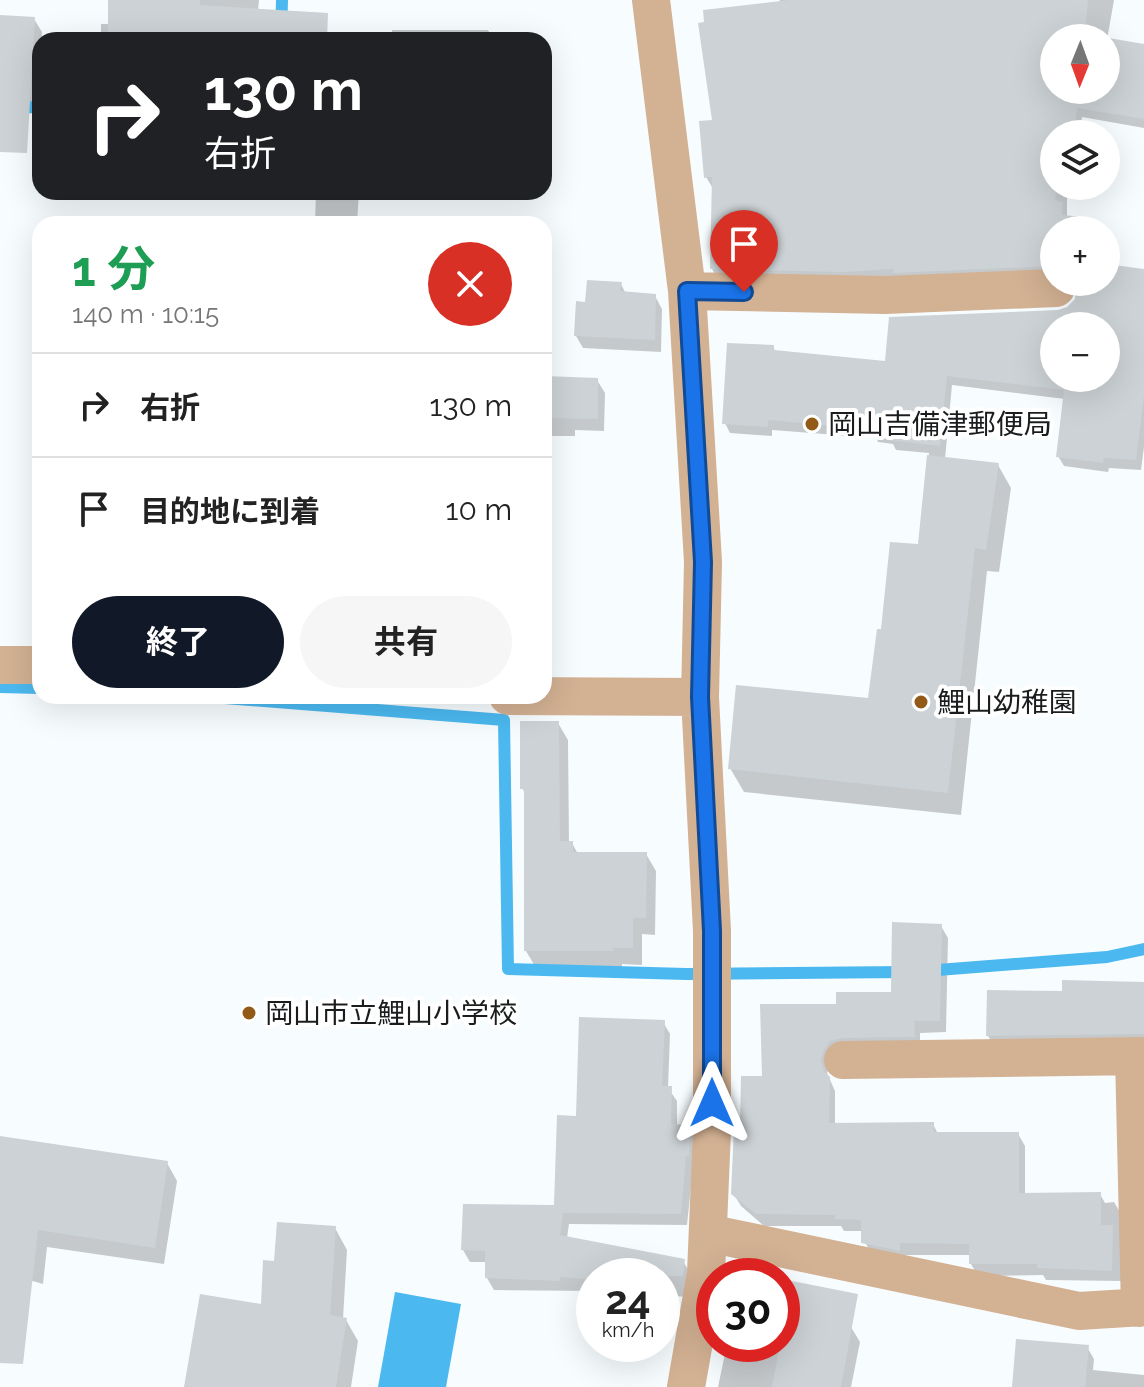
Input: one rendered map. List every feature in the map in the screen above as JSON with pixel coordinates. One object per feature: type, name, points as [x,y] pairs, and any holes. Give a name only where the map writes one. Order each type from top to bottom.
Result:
[{"type":"street","points":[[651,0],[687,291],[703,562],[700,697],[712,931],[712,1131],[706,1273],[686,1387]]},
{"type":"street","points":[[687,291],[885,295],[1040,289]]},
{"type":"street","points":[[0,665],[32,665]]},
{"type":"street","points":[[552,696],[700,697]]},
{"type":"street","points":[[708,1233],[1079,1311],[1142,1308],[1139,1056],[843,1060]]},
{"type":"water","points":[[395,1292],[461,1304],[446,1387],[378,1387]]},
{"type":"building","points":[[108,0],[200,0],[200,5],[328,13],[327,32],[108,32]]},
{"type":"building","points":[[789,0],[1088,0],[1086,24],[1040,24],[1040,104],[1120,104],[1120,40],[1144,44],[1144,119],[1077,108],[1076,120],[1040,120],[1040,200],[1063,202],[1062,215],[1073,216],[1040,216],[1040,267],[893,273],[894,269],[844,272],[710,269],[712,177],[704,178],[699,121],[712,120],[698,23],[704,22],[703,10]]},
{"type":"building","points":[[0,15],[35,17],[27,153],[0,152]]},
{"type":"building","points":[[1120,266],[1144,269],[1144,396],[1136,460],[1104,458],[1103,463],[1056,457],[1064,392],[1120,392],[1120,312],[1040,312],[1040,387],[947,376],[940,446],[888,440],[889,435],[870,433],[870,429],[768,420],[768,427],[722,424],[727,343],[774,345],[774,350],[885,361],[889,317],[1058,310],[1075,296],[1120,296]]},
{"type":"building","points":[[587,280],[622,282],[620,291],[656,294],[655,340],[574,336],[576,301],[585,302]]},
{"type":"building","points":[[552,376],[598,378],[598,419],[552,418]]},
{"type":"building","points":[[927,455],[999,463],[986,550],[975,548],[948,793],[728,769],[736,685],[868,698],[877,629],[881,629],[890,542],[918,544]]},
{"type":"building","points":[[520,721],[559,721],[560,841],[573,841],[573,852],[647,852],[646,918],[633,918],[633,948],[613,948],[614,951],[524,951],[524,789],[520,789]]},
{"type":"building","points":[[892,922],[942,924],[940,1021],[914,1021],[915,1037],[830,1041],[821,1060],[824,1071],[830,1077],[829,1123],[934,1122],[934,1132],[1019,1132],[1019,1193],[1101,1192],[1101,1225],[1113,1225],[1112,1271],[1037,1268],[1037,1264],[969,1264],[969,1244],[900,1243],[900,1251],[861,1243],[861,1220],[835,1219],[835,1215],[756,1214],[731,1194],[734,1127],[740,1127],[741,1076],[762,1076],[760,1004],[836,1004],[836,992],[891,992]]},
{"type":"building","points":[[1062,980],[1144,982],[1144,1034],[986,1036],[987,990],[1062,991]]},
{"type":"building","points":[[579,1017],[665,1020],[662,1086],[672,1086],[671,1124],[690,1125],[681,1214],[563,1213],[560,1235],[680,1258],[576,1258],[576,1278],[560,1277],[560,1281],[485,1278],[485,1251],[461,1250],[463,1204],[554,1205],[557,1115],[576,1116]]},
{"type":"building","points":[[0,1136],[168,1161],[155,1248],[38,1230],[23,1364],[0,1363]]},
{"type":"building","points":[[277,1222],[336,1226],[330,1315],[347,1318],[336,1387],[184,1387],[200,1294],[261,1304],[263,1260],[274,1261]]},
{"type":"building","points":[[680,1258],[685,1259],[683,1276],[680,1276]]},
{"type":"building","points":[[800,1283],[858,1294],[841,1387],[772,1387],[777,1362],[800,1362]]},
{"type":"building","points":[[1016,1339],[1089,1345],[1085,1387],[1012,1387]]},
{"type":"waterway","points":[[281,32],[282,0]]},
{"type":"waterway","points":[[0,108],[32,107]]},
{"type":"waterway","points":[[0,687],[32,688]]},
{"type":"waterway","points":[[301,704],[504,720],[508,969],[686,974],[906,972]]},
{"type":"waterway","points":[[925,971],[1107,957],[1144,949]]},
{"type":"place","name":"岡山吉備津郵便局","points":[[812,424]]},
{"type":"place","name":"鯉山幼稚園","points":[[921,702]]},
{"type":"place","name":"岡山市立鯉山小学校","points":[[249,1013]]},
{"type":"route","points":[[712,1103],[712,931],[700,697],[703,562],[687,291],[744,292]]}]
